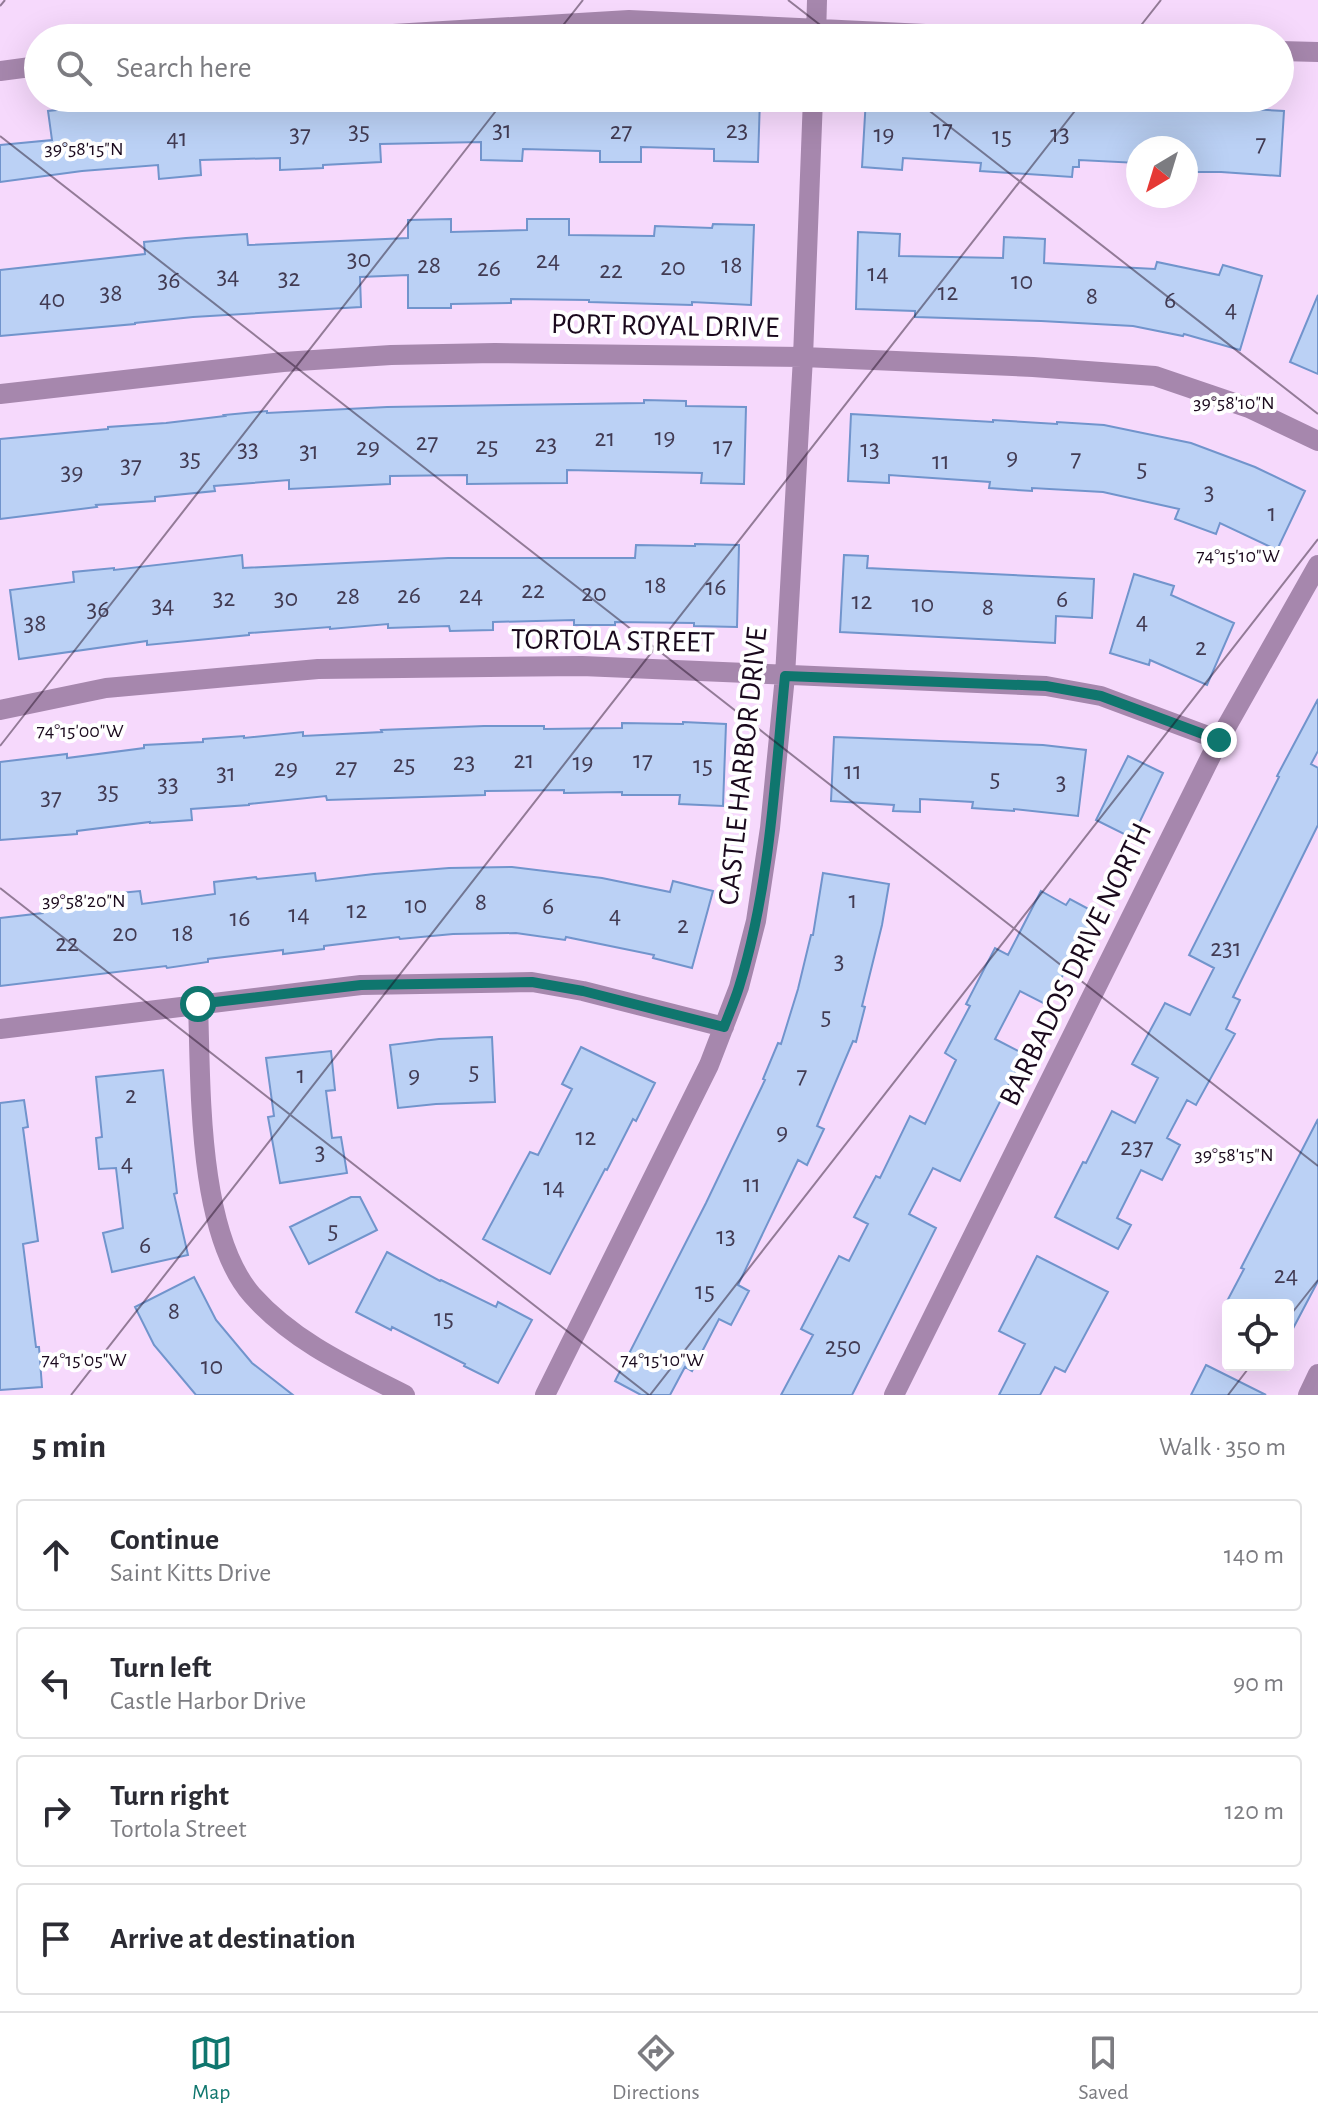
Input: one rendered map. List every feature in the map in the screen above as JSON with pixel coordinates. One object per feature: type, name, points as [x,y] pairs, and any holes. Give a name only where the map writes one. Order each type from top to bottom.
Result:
[{"type":"street","points":[[816,24],[817,0]]},
{"type":"street","points":[[562,24],[629,20],[687,24]]},
{"type":"street","points":[[1294,51],[1318,52]]},
{"type":"street","points":[[0,71],[24,68]]},
{"type":"street","name":"CASTLE HARBOR DRIVE","points":[[545,1395],[709,1065],[739,987],[756,921],[770,828],[785,676],[803,357],[812,112]]},
{"type":"street","name":"PORT ROYAL DRIVE","points":[[0,394],[283,362],[391,355],[495,353],[803,357],[1033,367],[1155,376],[1249,408],[1318,441]]},
{"type":"street","name":"BARBADOS DRIVE NORTH","points":[[894,1395],[1219,740],[1318,565]]},
{"type":"street","name":"TORTOLA STREET","points":[[0,710],[106,688],[318,669],[582,666],[1046,686],[1101,696],[1219,740]]},
{"type":"street","points":[[0,1029],[361,985],[532,982],[583,991],[724,1027]]},
{"type":"street","points":[[198,1004],[203,1145],[217,1218],[231,1261],[251,1294],[287,1328],[316,1349],[405,1395]]},
{"type":"street","points":[[1308,1395],[1318,1374]]},
{"type":"building","points":[[48,112],[760,112],[758,162],[714,161],[714,149],[641,147],[641,162],[600,162],[600,151],[523,149],[522,161],[481,160],[481,142],[380,144],[381,162],[323,165],[323,168],[280,170],[280,158],[200,160],[201,175],[159,179],[158,165],[0,182],[0,145],[52,140]]},
{"type":"building","points":[[865,112],[1284,112],[1280,176],[1198,172],[1198,136],[1126,136],[1126,162],[1079,160],[1079,167],[1073,167],[1072,177],[980,171],[981,163],[903,158],[902,170],[862,167]]},
{"type":"building","points":[[451,219],[451,232],[527,230],[527,219],[569,219],[569,235],[654,236],[655,226],[712,228],[713,224],[754,225],[751,305],[511,299],[511,303],[408,308],[408,275],[360,277],[361,307],[193,317],[0,336],[0,270],[145,254],[144,242],[186,238],[247,234],[248,245],[408,238],[408,220]]},
{"type":"building","points":[[858,232],[900,234],[899,256],[1003,258],[1004,237],[1045,239],[1044,263],[1155,269],[1157,262],[1219,275],[1223,265],[1262,276],[1240,350],[1184,334],[1133,326],[915,317],[915,311],[856,309]]},
{"type":"building","points":[[1318,295],[1318,374],[1290,362]]},
{"type":"building","points":[[644,400],[686,401],[686,406],[746,407],[744,484],[701,483],[702,473],[567,470],[567,483],[467,484],[467,475],[390,476],[390,484],[289,489],[289,480],[214,486],[215,491],[155,497],[155,501],[96,505],[0,519],[0,439],[267,411],[644,403]]},
{"type":"building","points":[[851,414],[1104,425],[1191,443],[1255,467],[1305,491],[1277,550],[1220,523],[1216,534],[1175,519],[1179,509],[1103,492],[989,488],[990,482],[889,475],[889,483],[848,481]]},
{"type":"building","points":[[636,545],[739,545],[737,627],[615,622],[615,625],[574,625],[574,620],[493,622],[493,630],[450,631],[449,626],[388,628],[388,624],[249,633],[147,645],[147,641],[19,659],[10,590],[74,582],[73,572],[242,555],[243,568],[448,558],[635,558]]},
{"type":"building","points":[[844,555],[868,556],[867,568],[1094,579],[1092,618],[1056,616],[1055,643],[840,632]]},
{"type":"building","points":[[1134,574],[1174,586],[1171,595],[1234,623],[1207,685],[1150,660],[1149,665],[1110,653]]},
{"type":"building","points":[[1318,699],[1318,751],[1311,764],[1318,768],[1318,825],[1233,997],[1240,1000],[1226,1029],[1235,1034],[1196,1105],[1187,1100],[1167,1138],[1180,1145],[1162,1180],[1141,1170],[1117,1218],[1131,1225],[1118,1249],[1055,1217],[1112,1111],[1135,1123],[1158,1078],[1132,1064],[1165,1003],[1190,1015],[1214,968],[1189,955]]},
{"type":"building","points":[[622,723],[726,724],[723,806],[679,804],[680,795],[564,793],[564,790],[327,800],[326,796],[191,809],[192,820],[0,840],[0,762],[67,754],[67,758],[144,748],[144,745],[203,742],[203,739],[303,732],[303,736],[484,726],[622,728]]},
{"type":"building","points":[[834,737],[1043,745],[1086,750],[1078,816],[972,808],[973,802],[920,799],[920,812],[893,811],[894,805],[831,801]]},
{"type":"building","points":[[1128,756],[1163,773],[1132,838],[1096,820]]},
{"type":"building","points":[[512,867],[602,878],[670,892],[673,881],[713,891],[692,968],[653,958],[654,955],[566,937],[565,940],[516,933],[453,934],[399,937],[283,954],[283,950],[208,959],[208,962],[167,968],[0,986],[0,918],[100,904],[99,895],[140,891],[142,904],[215,894],[214,882],[256,877],[315,873],[316,881],[449,868]]},
{"type":"building","points":[[823,873],[889,884],[856,1042],[853,1041],[817,1126],[824,1129],[807,1165],[798,1160],[738,1285],[749,1291],[731,1325],[719,1319],[692,1371],[685,1367],[670,1395],[641,1395],[615,1381],[706,1203],[765,1080],[778,1043],[781,1044],[813,935]]},
{"type":"building","points":[[1041,891],[1066,905],[1070,899],[1096,913],[1047,1005],[1020,991],[995,1039],[1024,1054],[960,1181],[933,1168],[909,1214],[936,1228],[852,1395],[781,1395],[813,1335],[801,1329],[839,1256],[849,1261],[868,1224],[854,1217],[876,1176],[880,1178],[910,1116],[925,1124],[956,1060],[945,1053],[970,1006],[966,1004],[995,948],[1008,955]]},
{"type":"building","points":[[492,1037],[495,1102],[398,1108],[390,1045]]},
{"type":"building","points":[[581,1047],[655,1083],[550,1274],[483,1239],[530,1152],[538,1155],[572,1089],[562,1084]]},
{"type":"building","points":[[331,1051],[335,1090],[326,1091],[332,1138],[341,1137],[347,1173],[280,1183],[268,1117],[274,1116],[266,1058]]},
{"type":"building","points":[[163,1070],[177,1193],[174,1194],[188,1255],[112,1272],[103,1233],[123,1228],[116,1168],[99,1169],[96,1138],[102,1137],[96,1077]]},
{"type":"building","points":[[24,1100],[28,1127],[23,1128],[38,1241],[23,1244],[42,1387],[0,1390],[0,1103]]},
{"type":"building","points":[[1318,1119],[1318,1281],[1294,1327],[1294,1299],[1228,1299],[1244,1269],[1241,1268]]},
{"type":"building","points":[[351,1197],[360,1197],[377,1230],[309,1264],[290,1227]]},
{"type":"building","points":[[387,1252],[440,1281],[496,1307],[498,1302],[532,1320],[498,1383],[392,1327],[391,1330],[356,1312]]},
{"type":"building","points":[[1037,1256],[1108,1292],[1065,1372],[1055,1367],[1040,1395],[999,1395],[1025,1344],[999,1331]]},
{"type":"building","points":[[194,1277],[216,1320],[252,1363],[293,1395],[196,1395],[154,1345],[135,1307]]},
{"type":"building","points":[[1206,1365],[1266,1395],[1191,1395]]},
{"type":"route","points":[[198,1004],[361,985],[532,982],[583,991],[724,1027],[739,987],[756,921],[770,828],[785,676],[1046,686],[1101,696],[1219,740]]}]
